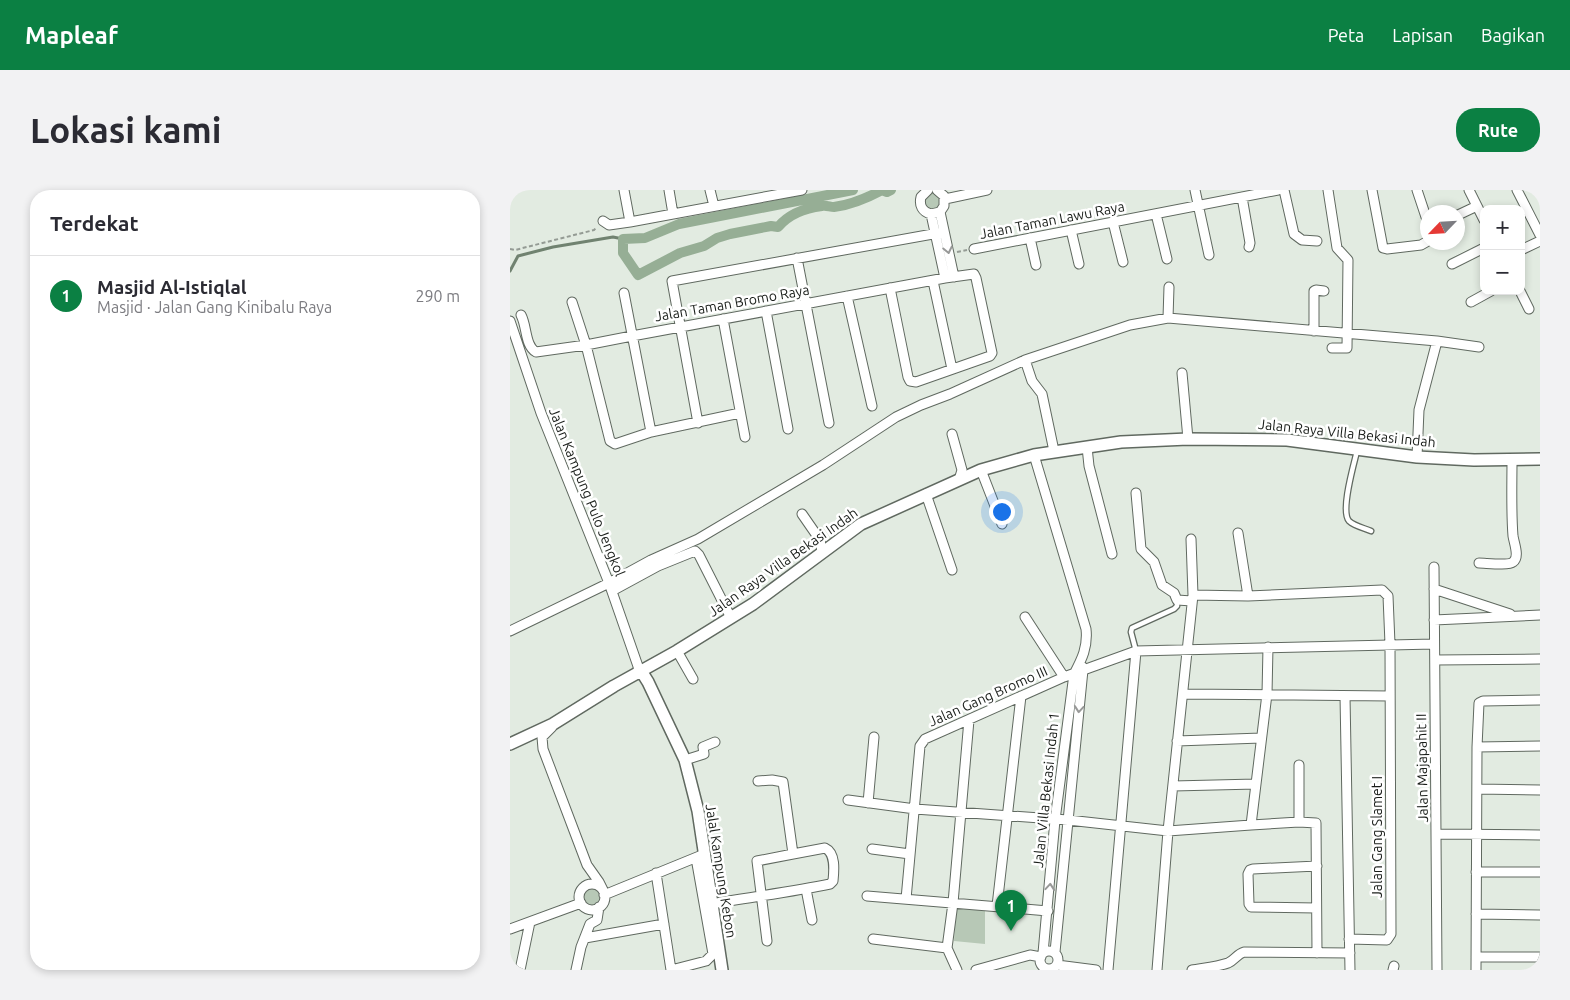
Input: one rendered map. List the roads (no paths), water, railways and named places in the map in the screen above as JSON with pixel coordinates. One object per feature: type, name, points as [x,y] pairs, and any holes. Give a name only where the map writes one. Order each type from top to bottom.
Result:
[{"type":"main road","name":"Jalan Raya Villa Bekasi Indah","points":[[510,744],[538,732],[573,712],[730,618],[788,579],[861,524],[981,470],[1034,455],[1121,442],[1188,439],[1287,440],[1417,457],[1474,460],[1540,459]]},
{"type":"main road","name":"Jalal Kampung Kebon","points":[[639,672],[643,674],[648,682],[685,760],[700,818],[700,856],[711,904],[722,970]]},
{"type":"street","points":[[624,190],[630,222]]},
{"type":"street","points":[[669,190],[673,214]]},
{"type":"street","points":[[710,190],[714,206]]},
{"type":"street","points":[[603,221],[609,225],[630,222],[802,190]]},
{"type":"street","points":[[927,190],[921,196],[920,204],[924,211],[936,213]]},
{"type":"street","points":[[936,213],[944,206],[945,199],[942,193],[937,190]]},
{"type":"street","points":[[945,199],[987,190]]},
{"type":"street","points":[[1195,190],[1209,256]]},
{"type":"street","name":"Jalan Taman Lawu Raya","points":[[974,248],[1278,190]]},
{"type":"street","points":[[1284,190],[1294,234],[1302,240],[1317,241]]},
{"type":"street","points":[[1328,190],[1338,249],[1348,260],[1349,274],[1347,348],[1332,348]]},
{"type":"street","points":[[1372,190],[1381,246],[1387,249],[1420,245]]},
{"type":"street","points":[[1417,190],[1422,205]]},
{"type":"street","points":[[1469,190],[1480,212]]},
{"type":"street","points":[[1517,190],[1540,235]]},
{"type":"street","points":[[1242,197],[1249,246]]},
{"type":"street","points":[[1465,212],[1477,206]]},
{"type":"street","points":[[936,213],[949,278]]},
{"type":"street","points":[[1156,214],[1167,259]]},
{"type":"street","points":[[1113,222],[1123,262]]},
{"type":"street","points":[[1071,230],[1079,264]]},
{"type":"street","points":[[940,233],[949,253],[949,278]]},
{"type":"street","points":[[698,423],[672,281],[940,233]]},
{"type":"street","points":[[1030,238],[1036,264]]},
{"type":"street","points":[[1525,248],[1540,241]]},
{"type":"street","points":[[1452,264],[1480,250]]},
{"type":"street","points":[[797,258],[829,424]]},
{"type":"street","name":"Jalan Taman Bromo Raya","points":[[521,315],[529,343],[535,352],[586,345],[974,274],[992,353],[990,356],[952,370]]},
{"type":"street","points":[[890,288],[909,380],[914,382],[952,370],[933,281]]},
{"type":"street","points":[[1168,318],[1169,287]]},
{"type":"street","points":[[1314,331],[1314,291],[1324,291]]},
{"type":"street","points":[[624,293],[651,432]]},
{"type":"street","points":[[1471,302],[1484,295]]},
{"type":"street","points":[[1522,295],[1529,309]]},
{"type":"street","points":[[847,296],[872,406]]},
{"type":"street","points":[[572,302],[586,345],[610,441],[614,444],[651,432],[740,414]]},
{"type":"street","points":[[766,311],[788,429]]},
{"type":"street","points":[[610,587],[651,560],[698,539],[823,465],[896,418],[921,405],[1025,360],[1130,325],[1168,318],[1437,341],[1479,347]]},
{"type":"street","points":[[723,319],[745,438]]},
{"type":"street","name":"Jalan Kampung Pulo Jengkol","points":[[510,322],[541,413],[610,587],[639,672]]},
{"type":"street","points":[[1417,457],[1420,410],[1437,341]]},
{"type":"street","points":[[1025,360],[1032,381],[1042,394],[1054,451]]},
{"type":"street","points":[[1182,373],[1188,439]]},
{"type":"street","points":[[952,434],[962,470],[959,480]]},
{"type":"street","points":[[1087,447],[1112,554]]},
{"type":"street","name":"Jalan Villa Bekasi Indah 1","points":[[1034,455],[1086,629],[1086,646],[1079,668],[1055,820],[1048,910],[1042,955]]},
{"type":"street","points":[[1479,562],[1506,564],[1513,563],[1516,560],[1513,531],[1512,459]]},
{"type":"street","points":[[981,470],[1002,524]]},
{"type":"street","points":[[1136,493],[1141,549],[1154,562],[1162,585],[1174,593],[1177,600],[1248,596],[1238,532]]},
{"type":"street","points":[[926,494],[952,570]]},
{"type":"street","points":[[802,514],[820,540],[822,552]]},
{"type":"street","points":[[698,539],[699,555]]},
{"type":"street","points":[[1156,970],[1168,831],[1188,651],[1192,598],[1191,539]]},
{"type":"street","points":[[510,631],[695,551],[699,555],[730,618]]},
{"type":"street","name":"Jalan Majapahit II","points":[[1434,567],[1437,970]]},
{"type":"street","points":[[1434,589],[1515,616]]},
{"type":"street","name":"Jalan Gang Slamet I","points":[[1248,596],[1382,590],[1388,598],[1390,644],[1391,934],[1387,940],[1349,939]]},
{"type":"street","points":[[1472,618],[1473,602]]},
{"type":"street","points":[[1434,620],[1540,615]]},
{"type":"street","points":[[1025,617],[1064,677]]},
{"type":"street","name":"Jalan Gang Bromo III","points":[[906,899],[921,743],[925,740],[1064,677],[1079,668],[1136,651],[1434,644]]},
{"type":"street","points":[[1251,824],[1267,694],[1268,647]]},
{"type":"street","points":[[677,651],[693,679]]},
{"type":"street","points":[[1108,970],[1136,651]]},
{"type":"street","points":[[1434,660],[1540,659]]},
{"type":"street","name":"Jalan Villa Bekasi Indah 1","points":[[1055,952],[1068,820],[1079,668]]},
{"type":"street","points":[[1183,694],[1390,696]]},
{"type":"street","points":[[997,906],[1021,696]]},
{"type":"street","points":[[1345,696],[1350,970]]},
{"type":"street","points":[[1476,970],[1477,748],[1480,701],[1540,700]]},
{"type":"street","points":[[573,712],[548,730],[542,737],[542,742],[574,834],[587,865],[604,893],[604,901],[598,907],[590,909],[581,903]]},
{"type":"street","points":[[958,970],[947,948],[962,812],[969,720]]},
{"type":"street","points":[[868,803],[874,737]]},
{"type":"street","points":[[1178,741],[1261,738]]},
{"type":"street","points":[[685,760],[704,754],[703,746],[715,742]]},
{"type":"street","points":[[1477,748],[1540,746]]},
{"type":"street","points":[[1299,765],[1299,822]]},
{"type":"street","points":[[758,781],[781,781],[784,784],[793,854]]},
{"type":"street","points":[[1173,786],[1256,784]]},
{"type":"street","points":[[1477,789],[1540,790]]},
{"type":"street","points":[[848,800],[915,809],[1068,820],[1168,831],[1251,824],[1314,822],[1317,825],[1317,953]]},
{"type":"street","points":[[1437,834],[1540,835]]},
{"type":"street","points":[[711,904],[762,895],[806,889],[830,884],[833,881],[832,854],[829,850],[825,848],[757,861],[762,895],[766,941]]},
{"type":"street","points":[[872,849],[910,854]]},
{"type":"street","points":[[604,893],[700,856],[713,954],[706,961],[671,970],[656,873]]},
{"type":"street","points":[[1316,908],[1253,908],[1249,904],[1248,874],[1253,869],[1317,866]]},
{"type":"street","points":[[1476,872],[1540,872]]},
{"type":"street","points":[[581,903],[580,892],[587,884],[596,884],[604,893]]},
{"type":"street","points":[[806,889],[812,920]]},
{"type":"street","points":[[867,896],[1048,910]]},
{"type":"street","points":[[510,929],[581,903]]},
{"type":"street","points":[[576,970],[581,947],[590,924],[597,920],[598,907]]},
{"type":"street","points":[[1476,914],[1540,915]]},
{"type":"street","points":[[520,970],[530,922]]},
{"type":"street","points":[[585,938],[664,924]]},
{"type":"street","points":[[873,939],[947,948]]},
{"type":"street","points":[[976,970],[1030,956],[1042,955],[1048,951],[1055,952],[1058,958],[1055,968]]},
{"type":"street","points":[[1192,970],[1200,970],[1228,963],[1238,954],[1244,952],[1350,953]]},
{"type":"street","points":[[1042,955],[1040,961],[1044,969],[1096,970]]},
{"type":"street","points":[[1476,958],[1540,957]]},
{"type":"lane","points":[[1357,450],[1346,505],[1346,517],[1352,523],[1371,531]]},
{"type":"lane","points":[[1136,651],[1131,632],[1132,628],[1174,609],[1177,606],[1177,600]]},
{"type":"waterway","points":[[853,190],[679,224],[645,238],[623,239],[623,253],[638,275],[680,253],[704,246],[717,238],[771,226],[778,227],[792,215],[804,210],[824,206],[846,205],[882,190],[887,192],[891,190]]},
{"type":"waterway","points":[[510,271],[518,256],[553,247],[613,237],[623,239],[623,253],[631,264]]},
{"type":"place","name":"Masjid Al-Istiqlal","points":[[1011,931]]}]
